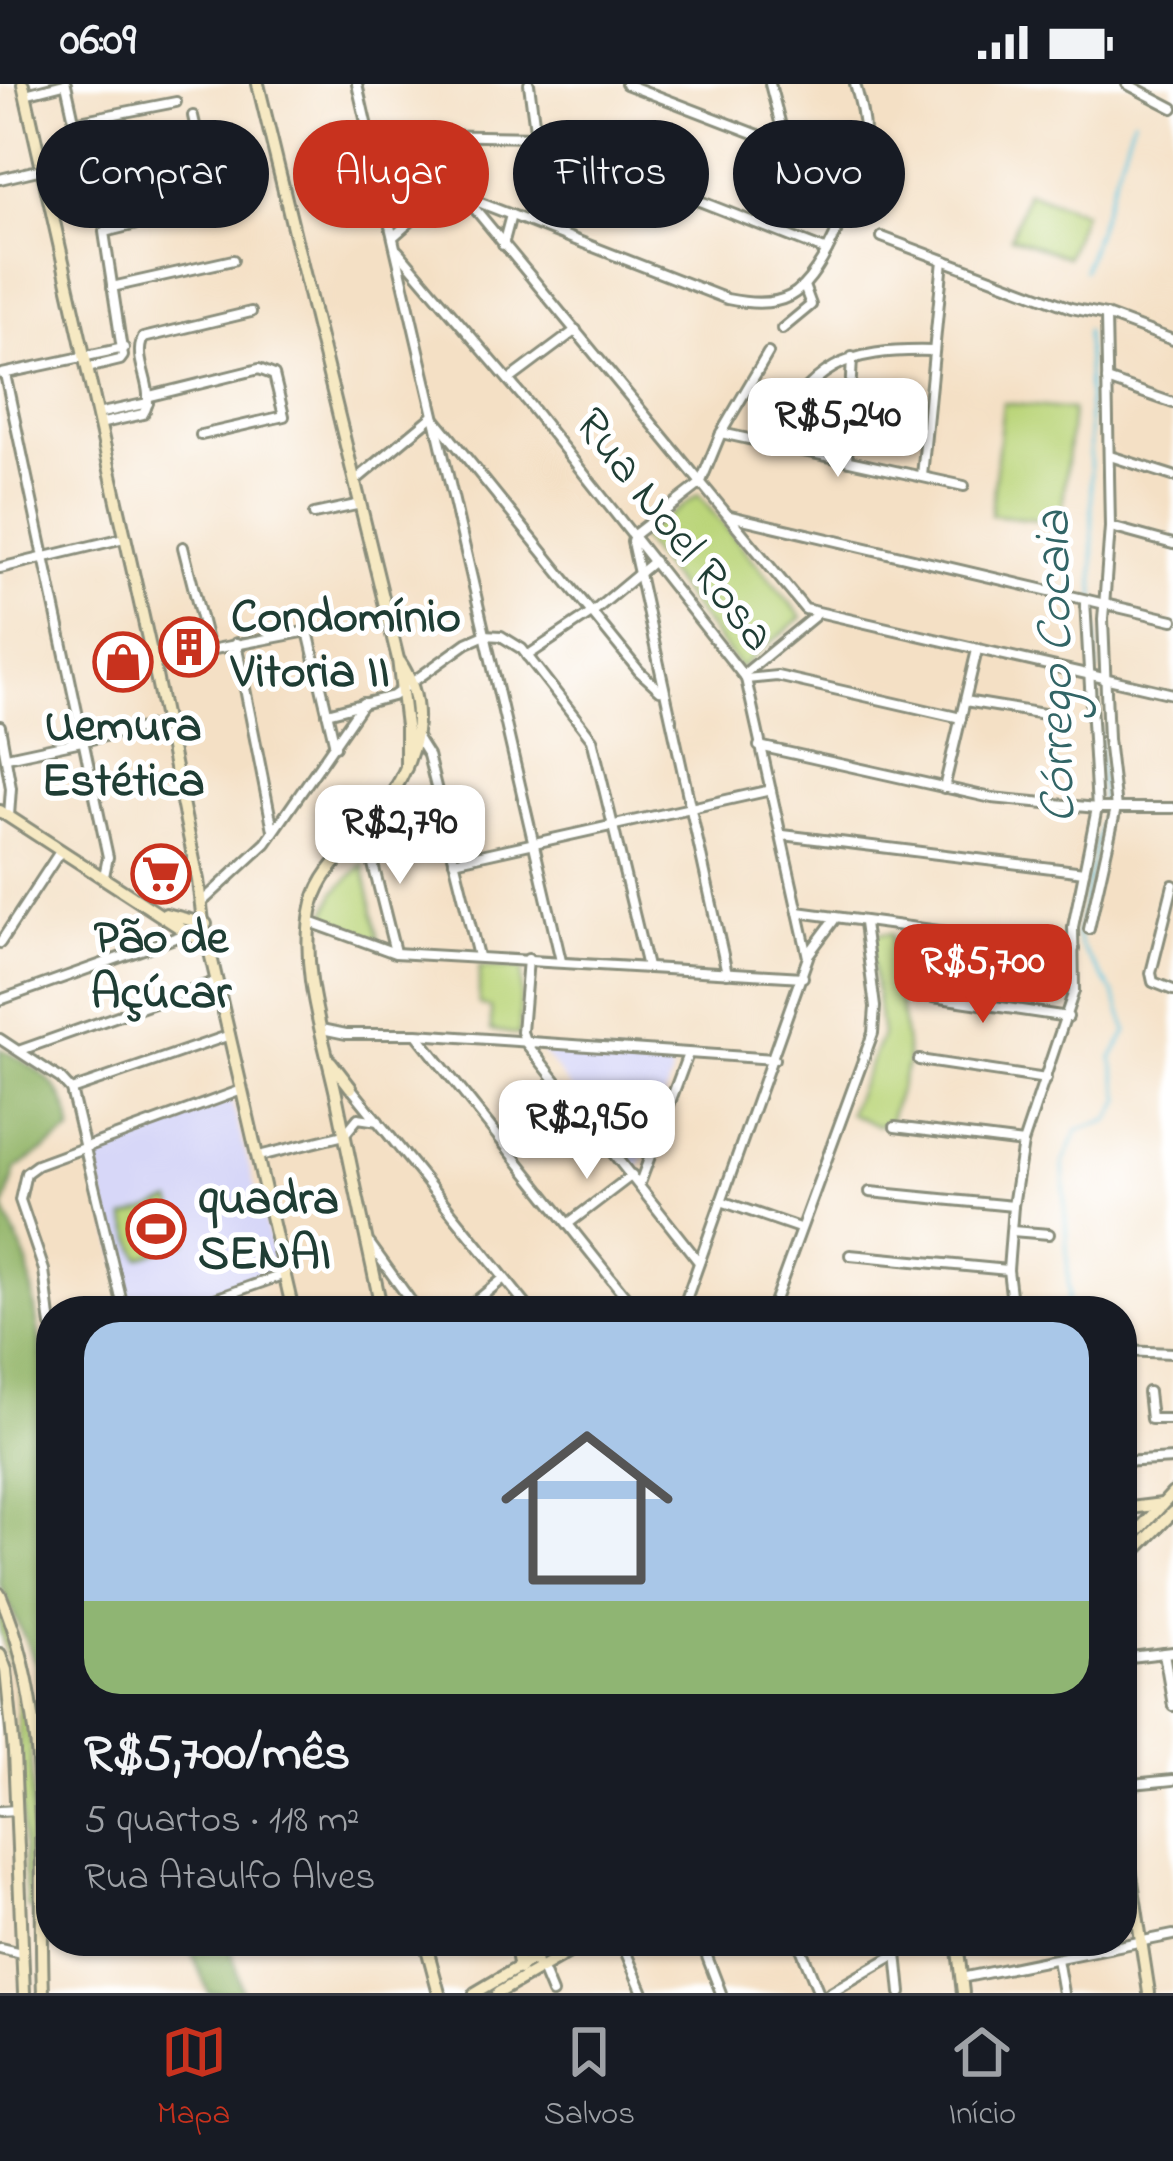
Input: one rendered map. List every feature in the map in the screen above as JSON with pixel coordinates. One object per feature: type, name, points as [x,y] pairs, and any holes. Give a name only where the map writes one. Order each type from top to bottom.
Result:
[{"type":"street","points":[[36,142],[24,87],[65,84],[74,120]]},
{"type":"street","points":[[258,84],[398,659],[417,714],[416,736],[394,793],[324,877],[310,922],[311,971],[382,1296]]},
{"type":"street","points":[[357,84],[366,120]]},
{"type":"street","points":[[529,84],[534,120]]},
{"type":"street","points":[[770,84],[779,120]]},
{"type":"street","points":[[855,84],[863,120]]},
{"type":"street","points":[[1127,84],[1173,108]]},
{"type":"street","points":[[631,85],[733,125]]},
{"type":"street","points":[[84,120],[176,102]]},
{"type":"street","points":[[194,116],[195,120]]},
{"type":"street","points":[[0,178],[36,170]]},
{"type":"street","points":[[709,204],[826,250]]},
{"type":"street","points":[[489,207],[745,303],[776,301],[804,286],[835,228]]},
{"type":"street","points":[[494,234],[507,214]]},
{"type":"street","points":[[503,246],[507,214]]},
{"type":"street","points":[[55,228],[290,1296]]},
{"type":"street","points":[[103,873],[108,857],[85,740],[2,374],[120,360],[124,348],[104,232],[120,228]]},
{"type":"street","points":[[392,228],[561,961]]},
{"type":"street","points":[[394,236],[403,228]]},
{"type":"street","points":[[489,228],[800,606],[816,615],[1173,694]]},
{"type":"street","points":[[882,237],[1071,308],[1173,340]]},
{"type":"street","name":"Rua Noel Rosa","points":[[398,251],[509,380],[745,676],[808,957],[687,1296]]},
{"type":"street","points":[[112,287],[233,260]]},
{"type":"street","points":[[922,476],[944,260]]},
{"type":"street","points":[[782,329],[812,305],[804,286]]},
{"type":"street","points":[[409,299],[419,290],[433,288]]},
{"type":"street","points":[[98,419],[143,414],[149,399],[140,340],[251,312]]},
{"type":"street","points":[[1089,928],[1106,808],[1094,602],[1110,527],[1101,314]]},
{"type":"street","points":[[509,380],[576,330]]},
{"type":"street","points":[[768,442],[807,386],[852,358],[872,352],[933,351]]},
{"type":"street","points":[[728,973],[632,546],[634,535],[700,484],[721,433],[769,352]]},
{"type":"street","points":[[847,460],[852,358]]},
{"type":"street","points":[[149,399],[260,369],[274,375],[284,416],[201,436]]},
{"type":"street","points":[[1107,380],[1173,403]]},
{"type":"street","points":[[355,481],[433,416]]},
{"type":"street","points":[[433,416],[639,671],[662,691]]},
{"type":"street","points":[[721,433],[964,486]]},
{"type":"street","points":[[443,461],[467,454]]},
{"type":"street","points":[[1110,457],[1173,476]]},
{"type":"street","points":[[314,514],[361,504]]},
{"type":"street","points":[[729,516],[1173,620]]},
{"type":"street","points":[[745,536],[772,526]]},
{"type":"street","points":[[1110,527],[1173,544]]},
{"type":"street","points":[[0,568],[124,538]]},
{"type":"street","points":[[183,547],[209,649]]},
{"type":"street","points":[[527,656],[593,612],[654,561]]},
{"type":"street","points":[[1011,1296],[1008,1270],[1023,1143],[1068,1017],[1076,977],[1073,927],[1084,872],[1106,808],[1094,602]]},
{"type":"street","points":[[745,676],[816,615]]},
{"type":"street","points":[[153,661],[308,631],[335,746]]},
{"type":"street","points":[[327,712],[406,687],[485,634],[508,639],[527,656],[592,739],[647,968]]},
{"type":"street","points":[[236,643],[273,832]]},
{"type":"street","points":[[944,788],[977,650]]},
{"type":"street","points":[[745,676],[777,676],[961,718]]},
{"type":"street","points":[[406,687],[406,768]]},
{"type":"street","points":[[965,701],[1056,716]]},
{"type":"street","points":[[202,902],[252,859],[363,703]]},
{"type":"street","points":[[7,757],[166,723]]},
{"type":"street","points":[[0,726],[11,799],[3,813],[103,873],[212,951]]},
{"type":"street","points":[[416,736],[428,754],[478,956]]},
{"type":"street","points":[[759,746],[992,798],[1106,808],[1173,808]]},
{"type":"street","points":[[454,861],[771,790]]},
{"type":"street","points":[[365,830],[395,953]]},
{"type":"street","points":[[783,835],[1084,872]]},
{"type":"street","points":[[0,943],[62,849]]},
{"type":"street","points":[[1173,885],[1151,973],[1153,982],[1173,990]]},
{"type":"street","points":[[157,911],[206,924]]},
{"type":"street","points":[[798,912],[1074,949]]},
{"type":"street","points":[[808,957],[835,920]]},
{"type":"street","points":[[166,942],[170,922]]},
{"type":"street","points":[[310,922],[395,953],[803,977]]},
{"type":"street","points":[[776,1296],[873,1033],[864,923]]},
{"type":"street","points":[[0,1000],[186,934]]},
{"type":"street","points":[[528,959],[522,1032],[526,1043],[699,1262]]},
{"type":"street","points":[[20,1051],[218,981]]},
{"type":"street","points":[[906,992],[1068,1017]]},
{"type":"street","points":[[322,1028],[346,1034],[417,1034],[774,1059]]},
{"type":"street","points":[[327,1052],[346,1034]]},
{"type":"street","points":[[417,1034],[626,1296]]},
{"type":"street","points":[[71,1090],[230,1035]]},
{"type":"street","points":[[0,1039],[71,1090],[120,1296]]},
{"type":"street","points":[[32,1059],[38,1044]]},
{"type":"street","points":[[327,1052],[519,1296]]},
{"type":"street","points":[[639,1184],[688,1054]]},
{"type":"street","points":[[919,1060],[1046,1079]]},
{"type":"street","points":[[334,1085],[351,1088]]},
{"type":"street","points":[[47,1296],[44,1270],[20,1200],[22,1177],[37,1165],[242,1090]]},
{"type":"street","points":[[259,1156],[344,1135],[358,1118],[379,1121]]},
{"type":"street","points":[[895,1127],[1023,1143]]},
{"type":"street","points":[[569,1223],[632,1175]]},
{"type":"street","points":[[870,1192],[1013,1206]]},
{"type":"street","points":[[722,1201],[800,1228]]},
{"type":"street","points":[[1012,1231],[1048,1234]]},
{"type":"street","points":[[367,1239],[407,1296]]},
{"type":"street","points":[[850,1255],[1008,1270]]},
{"type":"street","points":[[231,1296],[285,1274]]},
{"type":"street","points":[[483,1296],[505,1278]]},
{"type":"street","points":[[1137,1352],[1173,1353]]},
{"type":"street","points":[[1148,1392],[1151,1419],[1173,1419]]},
{"type":"street","points":[[1137,1461],[1173,1459]]},
{"type":"street","points":[[1137,1546],[1168,1508],[1173,1493]]},
{"type":"street","points":[[1137,1509],[1168,1508]]},
{"type":"street","points":[[1137,1535],[1168,1508]]},
{"type":"street","points":[[0,1594],[25,1668],[36,1789]]},
{"type":"street","points":[[1137,1656],[1168,1653],[1173,1706]]},
{"type":"street","points":[[0,1654],[17,1810],[24,1993]]},
{"type":"street","points":[[1137,1784],[1173,1780]]},
{"type":"street","points":[[0,1810],[17,1810]]},
{"type":"street","points":[[1137,1927],[1149,1993]]},
{"type":"street","points":[[1139,1942],[1173,1935]]},
{"type":"street","points":[[0,1948],[36,1944]]},
{"type":"street","points":[[42,1956],[43,1993]]},
{"type":"street","points":[[429,1956],[439,1993]]},
{"type":"street","points":[[519,1956],[520,1969]]},
{"type":"street","points":[[530,1956],[552,1993]]},
{"type":"street","points":[[498,1993],[546,1956]]},
{"type":"street","points":[[475,1993],[555,1956]]},
{"type":"street","points":[[627,1956],[643,1993]]},
{"type":"street","points":[[707,1956],[721,1993]]},
{"type":"street","points":[[806,1956],[819,1993]]},
{"type":"street","points":[[829,1993],[892,1956]]},
{"type":"street","points":[[897,1956],[901,1993]]},
{"type":"street","points":[[959,1956],[963,1993]]},
{"type":"street","points":[[961,1978],[1071,1956]]},
{"type":"street","points":[[1057,1959],[1063,1993]]},
{"type":"shaded area","points":[[541,1050],[671,1061],[671,1077],[639,1167],[633,1168]]},
{"type":"shaded area","points":[[231,1100],[278,1271],[201,1296],[126,1296],[96,1163],[101,1149]]},
{"type":"green space","points":[[1027,192],[1083,212],[1067,257],[1011,237]]},
{"type":"green space","points":[[1003,403],[1072,410],[1061,522],[991,515]]},
{"type":"green space","points":[[698,495],[802,617],[740,668],[639,537]]},
{"type":"green space","points":[[363,864],[379,940],[330,922],[326,915],[335,892]]},
{"type":"green space","points":[[869,933],[891,934],[908,1061],[889,1122],[877,1126],[849,1113],[882,1035]]},
{"type":"green space","points":[[479,967],[522,969],[519,1035],[491,1030],[491,1008],[479,1004]]},
{"type":"green space","points":[[0,1049],[49,1080],[65,1103],[71,1132],[16,1169],[4,1209],[28,1264],[36,1317],[36,1664],[0,1584]]},
{"type":"green space","name":"quadra SENAI","points":[[172,1201],[187,1241],[140,1258],[125,1218]]},
{"type":"green space","points":[[0,1611],[27,1718],[33,1831],[31,1910],[26,1905],[17,1687],[0,1629]]},
{"type":"green space","points":[[193,1956],[233,1956],[242,1993],[209,1993]]},
{"type":"waterway","name":"Córrego Cocaia","points":[[1084,270],[1134,118]]},
{"type":"waterway","name":"Córrego Cocaia","points":[[1086,331],[1097,671]]},
{"type":"waterway","name":"Córrego Cocaia","points":[[1097,681],[1102,803]]},
{"type":"waterway","name":"Córrego Cocaia","points":[[1069,1296],[1063,1163],[1078,1130],[1109,1120],[1121,1100],[1112,1058],[1127,1031],[1114,994],[1077,935],[1102,813]]},
{"type":"place","name":"Condomínio Vitoria II","points":[[189,647]]},
{"type":"place","name":"Uemura Estética","points":[[123,662]]},
{"type":"place","name":"Pão de Açúcar","points":[[161,874]]},
{"type":"place","name":"quadra SENAI","points":[[156,1229]]}]
